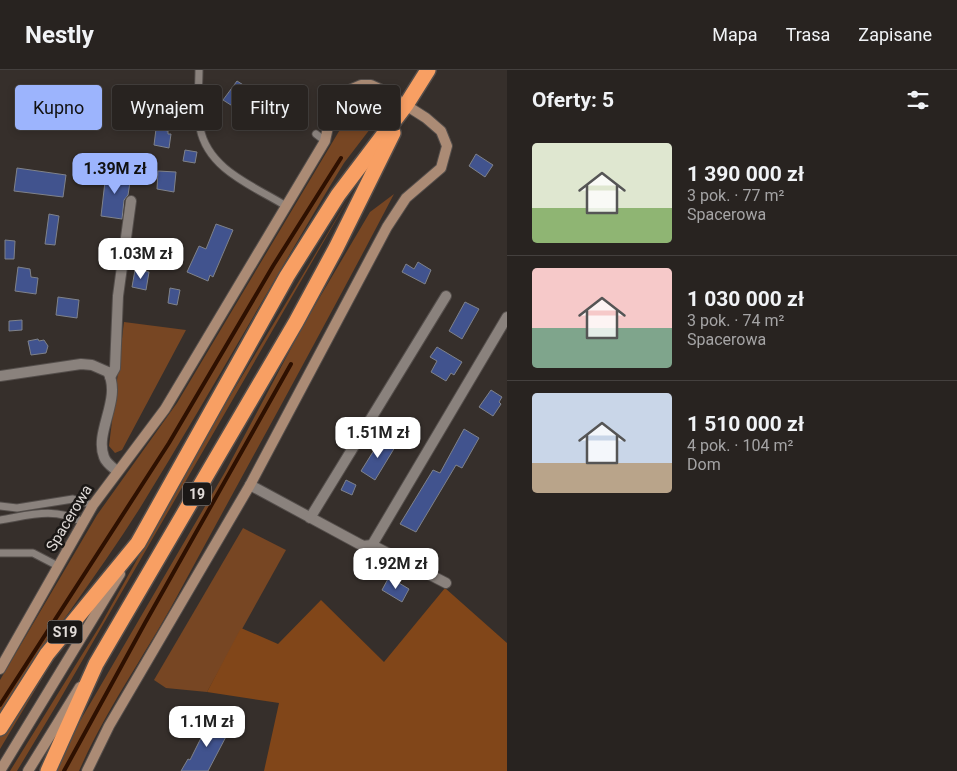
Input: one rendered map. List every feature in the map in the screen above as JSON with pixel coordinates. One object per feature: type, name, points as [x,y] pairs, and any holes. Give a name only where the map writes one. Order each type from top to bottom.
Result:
[{"type":"highway","name":"19","points":[[138,543],[287,276],[338,195],[406,105],[428,70]]},
{"type":"highway","name":"19","points":[[96,664],[296,322],[340,239],[406,105]]},
{"type":"highway","name":"S19","points":[[0,728],[47,654],[138,543]]},
{"type":"highway","points":[[48,771],[96,664]]},
{"type":"street","name":"Spacerowa","points":[[0,669],[93,505],[162,414],[326,141],[335,105],[352,88],[365,85],[376,87],[406,105],[441,131],[447,146],[443,163],[438,172],[406,198],[396,212],[250,485],[118,710],[87,771]]},
{"type":"street","points":[[117,471],[107,462],[102,449],[112,397],[110,377],[115,368],[118,296],[131,201]]},
{"type":"street","points":[[310,518],[446,296]]},
{"type":"street","points":[[372,545],[507,318]]},
{"type":"street","points":[[0,376],[82,364],[103,369],[110,377]]},
{"type":"street","points":[[250,485],[363,546],[372,545],[446,583]]},
{"type":"street","points":[[0,771],[138,543]]},
{"type":"street","points":[[28,771],[68,705],[96,664]]},
{"type":"lane","points":[[199,70],[199,128],[205,147],[218,165],[286,206]]},
{"type":"lane","points":[[316,134],[326,141]]},
{"type":"lane","points":[[0,506],[17,508],[73,499],[93,505]]},
{"type":"lane","points":[[0,520],[48,512],[68,514],[83,522]]},
{"type":"lane","points":[[0,553],[33,553],[58,566]]},
{"type":"shaded area","points":[[340,130],[369,130],[344,163],[140,508],[0,714],[0,680],[97,515],[177,403]]},
{"type":"shaded area","points":[[394,194],[169,610],[103,723],[79,771],[56,771],[80,721],[225,472],[304,324],[370,212]]},
{"type":"shaded area","points":[[350,196],[59,701],[17,771],[10,771],[101,624],[202,443]]},
{"type":"shaded area","points":[[124,322],[186,330],[122,450],[115,453],[109,446]]},
{"type":"shaded area","points":[[243,528],[286,550],[207,692],[166,688],[154,680]]},
{"type":"shaded area","points":[[445,588],[507,643],[507,771],[264,771],[279,703],[207,692],[241,628],[278,644],[321,600],[384,662]]},
{"type":"shaded area","points":[[63,643],[0,749],[0,737]]},
{"type":"building","points":[[237,81],[243,85],[234,85]]},
{"type":"building","points":[[232,88],[232,106],[223,100]]},
{"type":"building","points":[[156,130],[168,131],[168,134],[171,134],[169,148],[154,145]]},
{"type":"building","points":[[185,150],[197,152],[195,163],[183,161]]},
{"type":"building","points":[[476,154],[493,165],[485,177],[469,166]]},
{"type":"building","points":[[17,168],[66,175],[63,197],[14,191]]},
{"type":"building","points":[[158,171],[176,172],[174,192],[157,189]]},
{"type":"building","points":[[106,173],[131,176],[128,195],[124,200],[122,219],[101,216]]},
{"type":"building","points":[[49,214],[59,216],[55,245],[45,244]]},
{"type":"building","points":[[216,224],[233,230],[213,277],[210,275],[208,281],[187,272],[199,246],[206,249]]},
{"type":"building","points":[[5,240],[15,241],[14,259],[5,259]]},
{"type":"building","points":[[418,262],[431,270],[425,284],[402,272],[406,264],[414,269]]},
{"type":"building","points":[[18,267],[30,269],[31,277],[38,278],[36,294],[15,291]]},
{"type":"building","points":[[135,270],[149,272],[146,290],[132,287]]},
{"type":"building","points":[[170,288],[180,290],[177,305],[168,303]]},
{"type":"building","points":[[58,297],[79,300],[77,318],[56,315]]},
{"type":"building","points":[[465,302],[479,309],[462,339],[449,331]]},
{"type":"building","points":[[22,320],[22,330],[9,331],[9,321]]},
{"type":"building","points":[[38,339],[39,341],[44,340],[48,346],[46,353],[31,355],[28,341]]},
{"type":"building","points":[[437,347],[462,362],[454,375],[451,373],[446,381],[431,372],[437,361],[430,357]]},
{"type":"building","points":[[491,390],[502,397],[499,402],[501,404],[493,416],[479,407]]},
{"type":"building","points":[[464,429],[479,438],[462,468],[456,465],[416,532],[400,524],[433,470],[440,473]]},
{"type":"building","points":[[381,439],[395,447],[375,480],[361,471]]},
{"type":"building","points":[[346,480],[356,485],[352,495],[341,490]]},
{"type":"building","points":[[389,577],[409,589],[402,602],[382,590]]},
{"type":"building","points":[[211,718],[230,729],[208,771],[181,771],[188,759],[190,760]]},
{"type":"waterway","points":[[0,705],[169,443],[273,266],[341,158]]},
{"type":"waterway","points":[[64,771],[291,364]]}]
